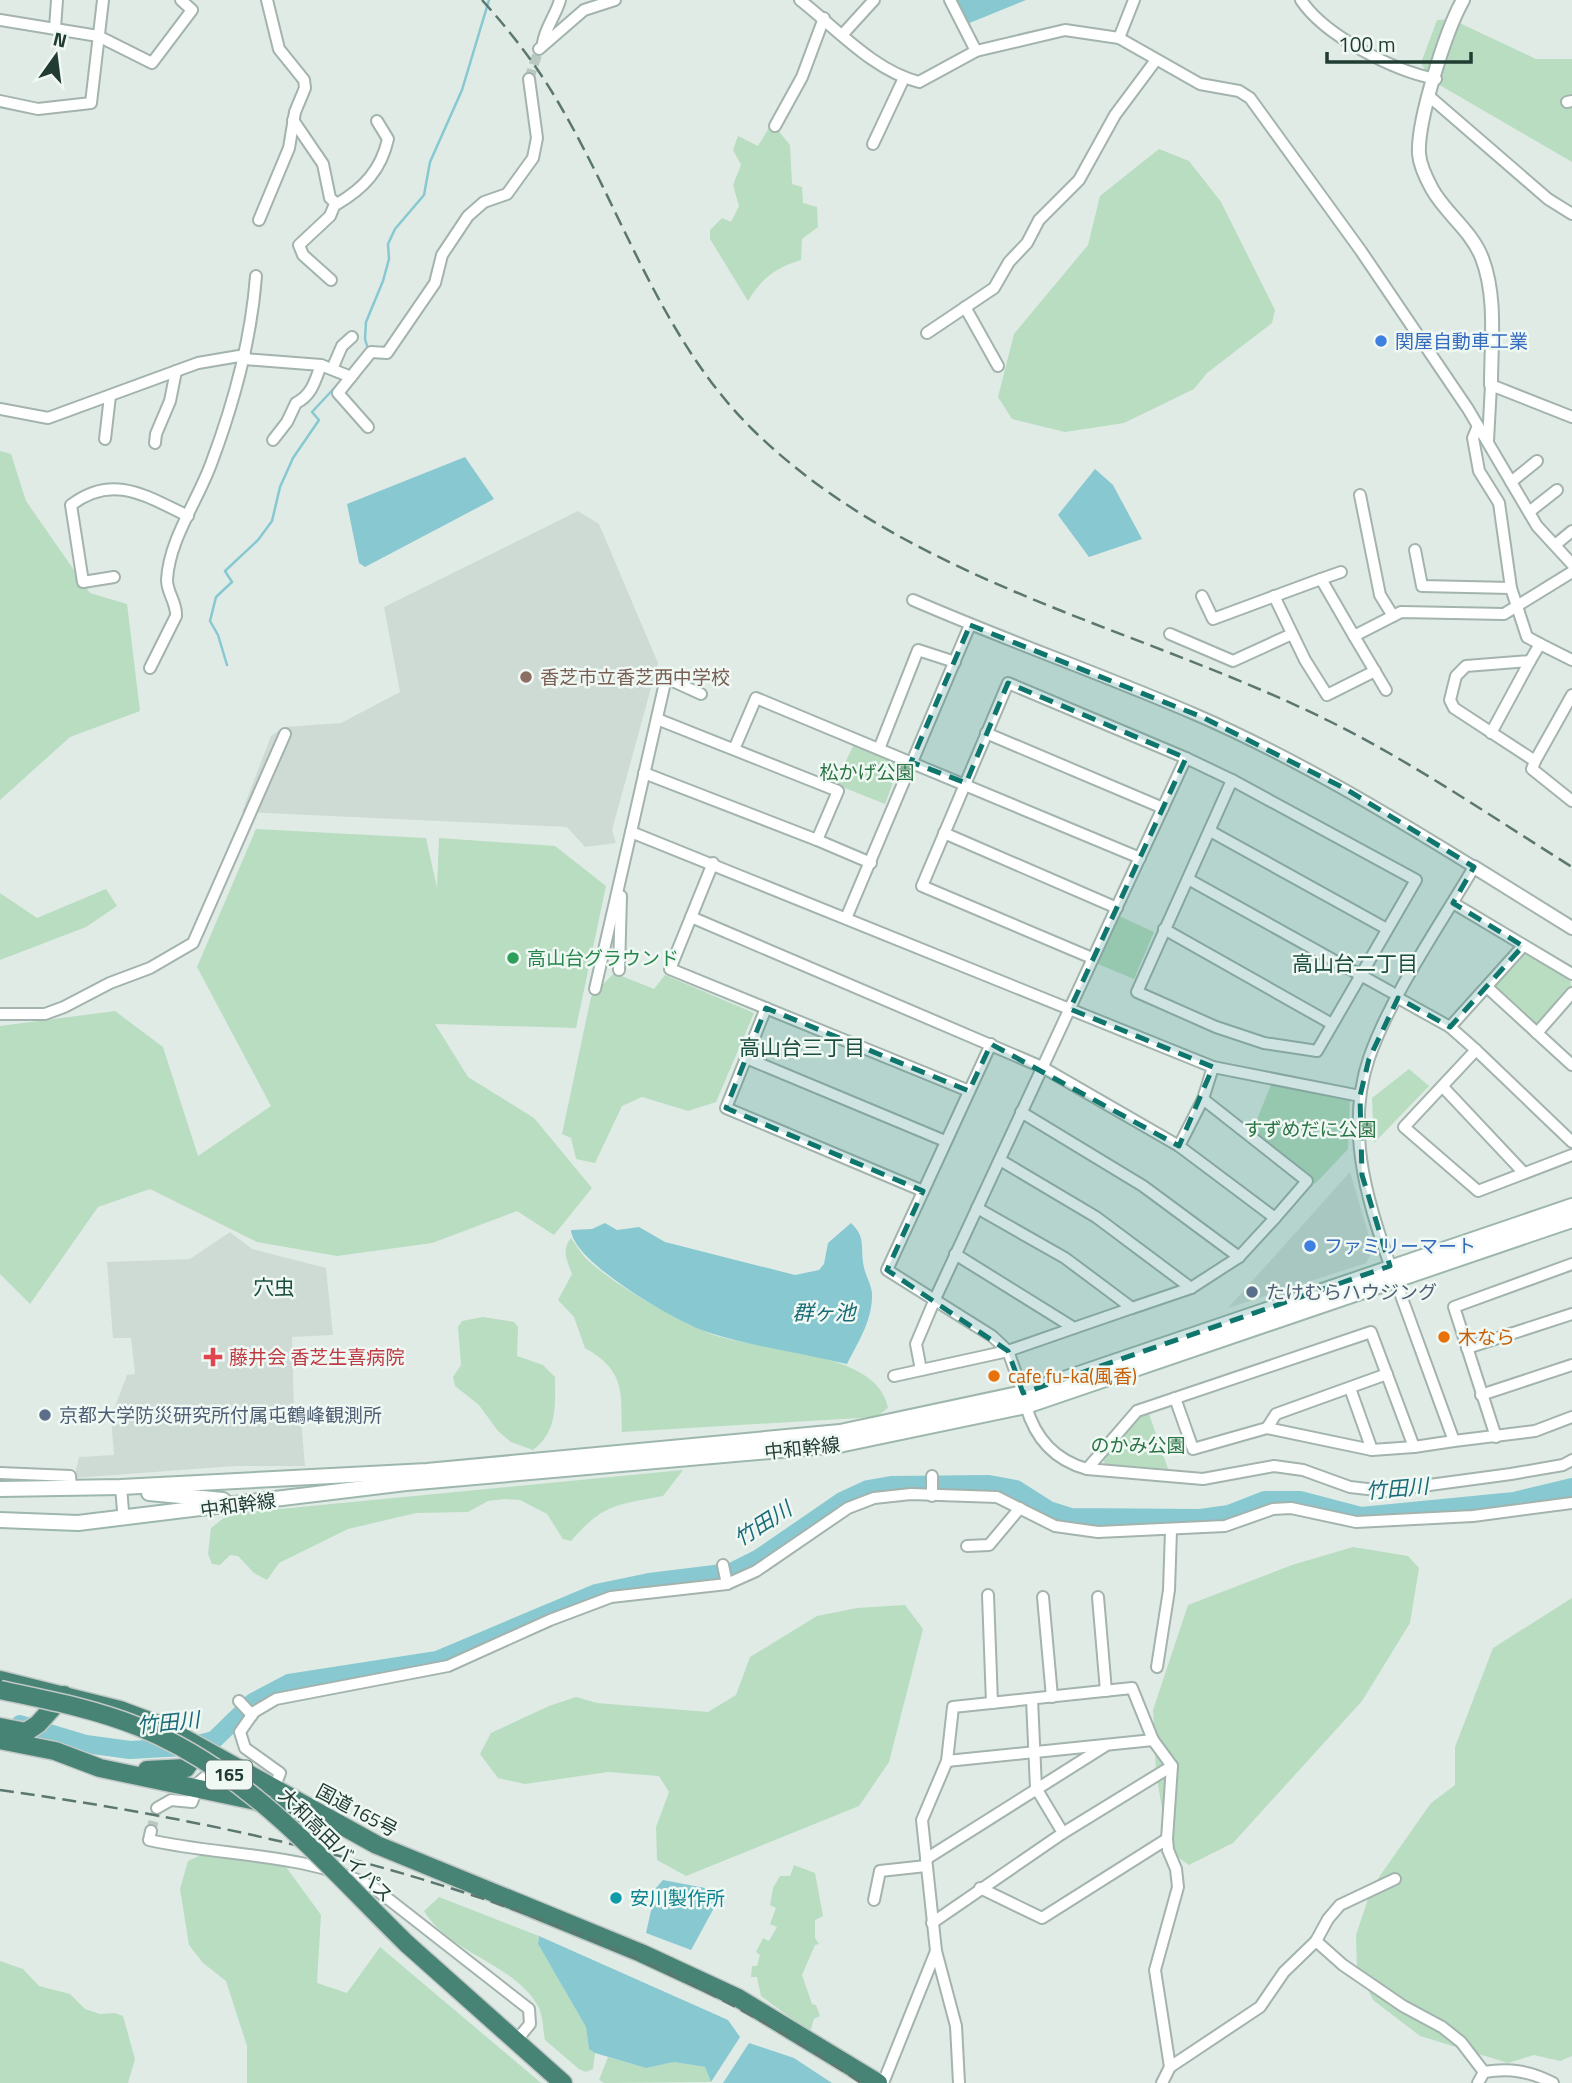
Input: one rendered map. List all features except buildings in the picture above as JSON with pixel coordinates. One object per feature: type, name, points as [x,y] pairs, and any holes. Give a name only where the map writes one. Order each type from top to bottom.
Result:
[{"type":"highway","name":"国道165号","points":[[0,1680],[120,1710],[184,1737],[377,1845],[642,1953],[738,1998],[871,2081]]},
{"type":"highway","name":"大和高田バイパス","points":[[0,1690],[139,1727],[225,1773],[309,1843],[407,1944],[563,2083]]},
{"type":"highway","points":[[0,1727],[32,1728],[64,1695]]},
{"type":"highway","name":"165","points":[[55,1751],[150,1770],[177,1770],[186,1768],[194,1756],[194,1749],[184,1737]]},
{"type":"highway","name":"国道165号","points":[[0,1740],[55,1751],[100,1768],[284,1809],[369,1849],[465,1882]]},
{"type":"main road","name":"中和幹線","points":[[0,1520],[78,1523],[406,1483],[839,1445],[1025,1399],[1392,1272],[1572,1206]]},
{"type":"main road","name":"中和幹線","points":[[1392,1272],[1572,1220]]},
{"type":"main road","name":"中和幹線","points":[[0,1489],[121,1487],[427,1471],[840,1432],[1025,1399]]},
{"type":"main road","points":[[121,1487],[128,1492],[249,1503]]},
{"type":"street","points":[[55,28],[57,0]]},
{"type":"street","points":[[0,101],[38,109],[91,103],[103,0]]},
{"type":"street","points":[[0,20],[98,36],[152,63],[192,10],[181,0]]},
{"type":"street","points":[[260,220],[289,148],[293,120],[305,88],[304,80],[279,49],[267,0]]},
{"type":"street","points":[[559,0],[541,46],[584,10],[615,0]]},
{"type":"street","points":[[800,0],[904,78],[919,82],[976,51],[1065,30],[1119,38],[1200,84],[1239,91],[1264,114],[1478,426],[1529,512],[1555,545],[1568,573],[1504,614],[1413,611],[1393,616],[1354,636]]},
{"type":"street","points":[[843,34],[874,0]]},
{"type":"street","points":[[950,0],[976,51]]},
{"type":"street","points":[[1119,38],[1134,0]]},
{"type":"street","points":[[1301,0],[1324,24],[1374,56],[1398,68],[1436,79]]},
{"type":"street","points":[[1463,0],[1452,22],[1430,97],[1420,137],[1419,155],[1424,175],[1434,193],[1476,244],[1489,279],[1491,385],[1488,444]]},
{"type":"street","points":[[775,126],[802,77],[824,18]]},
{"type":"street","points":[[927,333],[994,288],[1009,262],[1027,243],[1039,219],[1079,180],[1115,116],[1156,60]]},
{"type":"street","points":[[873,144],[904,78]]},
{"type":"street","points":[[368,427],[338,393],[370,352],[387,353],[435,283],[442,256],[468,216],[484,202],[507,194],[533,158],[537,138],[529,79]]},
{"type":"street","points":[[1430,97],[1548,199],[1572,214]]},
{"type":"street","points":[[293,120],[323,164],[330,198],[335,204]]},
{"type":"street","points":[[331,280],[303,255],[299,246],[330,216],[335,204],[354,194],[383,159],[388,139],[377,121]]},
{"type":"street","points":[[150,668],[176,616],[177,607],[167,582],[180,533],[214,456],[251,334],[256,276]]},
{"type":"street","points":[[965,307],[998,366]]},
{"type":"street","points":[[332,369],[342,346],[352,337]]},
{"type":"street","points":[[0,410],[48,418],[216,359],[244,357],[321,365],[351,377]]},
{"type":"street","points":[[272,440],[287,422],[296,403],[304,399],[313,388],[321,365]]},
{"type":"street","points":[[155,443],[176,371]]},
{"type":"street","points":[[1491,385],[1572,416]]},
{"type":"street","points":[[105,439],[110,396]]},
{"type":"street","points":[[1478,426],[1473,438],[1479,471],[1499,503],[1515,608],[1527,637],[1572,660]]},
{"type":"street","points":[[1511,482],[1537,461]]},
{"type":"street","points":[[114,578],[83,582],[71,505],[92,492],[115,488],[132,491],[188,516]]},
{"type":"street","points":[[1529,512],[1557,490]]},
{"type":"street","points":[[1360,495],[1380,595],[1393,616]]},
{"type":"street","points":[[1555,545],[1572,531]]},
{"type":"street","points":[[1415,550],[1422,586],[1511,588]]},
{"type":"street","points":[[1202,596],[1213,619],[1341,572]]},
{"type":"street","points":[[1321,579],[1386,690]]},
{"type":"street","points":[[1274,596],[1326,695],[1375,671]]},
{"type":"street","points":[[913,600],[970,625],[1074,663],[1202,718],[1344,788],[1572,928]]},
{"type":"street","points":[[847,916],[970,625]]},
{"type":"street","points":[[1170,634],[1233,661],[1292,634]]},
{"type":"street","points":[[1491,733],[1540,644]]},
{"type":"street","points":[[879,749],[918,650],[955,662]]},
{"type":"street","points":[[1530,661],[1466,666],[1456,676],[1450,701],[1454,708],[1535,761]]},
{"type":"street","points":[[595,989],[666,678],[701,694]]},
{"type":"street","points":[[1092,958],[922,886],[1008,683],[1232,780],[1416,880],[1317,1051],[1264,1043],[1216,1027],[1137,992],[1232,780]]},
{"type":"street","points":[[1572,695],[1532,769],[1572,801]]},
{"type":"street","points":[[735,747],[756,698],[966,783],[1140,858]]},
{"type":"street","points":[[657,719],[735,747],[838,791],[817,840]]},
{"type":"street","points":[[986,733],[1163,808]]},
{"type":"street","points":[[0,1014],[45,1014],[110,983],[150,968],[193,943],[285,734]]},
{"type":"street","points":[[921,1370],[916,1344],[935,1299],[1186,758]]},
{"type":"street","points":[[644,773],[871,863]]},
{"type":"street","points":[[1210,831],[1387,929]]},
{"type":"street","points":[[631,832],[847,916],[1213,1067],[1360,1096]]},
{"type":"street","points":[[944,833],[1117,908]]},
{"type":"street","points":[[713,863],[670,969],[969,1091]]},
{"type":"street","points":[[1454,1441],[1392,1272],[1362,1175],[1358,1126],[1360,1096],[1368,1059],[1395,995],[1474,867]]},
{"type":"street","points":[[619,970],[621,874]]},
{"type":"street","points":[[1188,879],[1450,1027],[1572,1142]]},
{"type":"street","points":[[1453,903],[1572,974]]},
{"type":"street","points":[[691,917],[1042,1066],[1179,1146],[1275,1218]]},
{"type":"street","points":[[1164,929],[1332,1024]]},
{"type":"street","points":[[1450,1027],[1488,988],[1523,946]]},
{"type":"street","points":[[1488,988],[1572,1065]]},
{"type":"street","points":[[1537,1033],[1571,999]]},
{"type":"street","points":[[766,1008],[726,1108],[923,1191]]},
{"type":"street","points":[[991,1044],[887,1270],[992,1336],[1008,1351],[1036,1437],[1069,1464],[1087,1469],[1203,1479],[1274,1466],[1303,1470],[1350,1487],[1385,1491],[1524,1472],[1563,1465],[1572,1460]]},
{"type":"street","points":[[1476,1050],[1404,1127],[1478,1191],[1572,1155]]},
{"type":"street","points":[[746,1058],[946,1141]]},
{"type":"street","points":[[1179,1146],[1203,1099],[1213,1067]]},
{"type":"street","points":[[1443,1087],[1523,1172]]},
{"type":"street","points":[[894,1376],[1008,1351],[1191,1288],[1239,1257],[1307,1181],[1203,1099]]},
{"type":"street","points":[[1021,1112],[1143,1186],[1239,1257]]},
{"type":"street","points":[[1000,1160],[1096,1217],[1191,1288]]},
{"type":"street","points":[[977,1208],[1065,1258],[1132,1308]]},
{"type":"street","points":[[955,1254],[1074,1328]]},
{"type":"street","points":[[1496,1437],[1454,1307],[1572,1264]]},
{"type":"street","points":[[1467,1348],[1572,1314]]},
{"type":"street","points":[[1087,1469],[1137,1411],[1371,1332],[1414,1447]]},
{"type":"street","points":[[1481,1395],[1572,1365]]},
{"type":"street","points":[[1267,1428],[1276,1414],[1387,1374]]},
{"type":"street","points":[[1351,1391],[1372,1450]]},
{"type":"street","points":[[1175,1398],[1193,1449],[1267,1428],[1372,1450],[1414,1447],[1535,1431],[1572,1417]]},
{"type":"street","points":[[0,1472],[70,1476],[71,1488]]},
{"type":"street","points":[[932,1476],[932,1496]]},
{"type":"street","points":[[121,1487],[121,1518]]},
{"type":"street","points":[[157,1808],[171,1800],[192,1802],[199,1782],[206,1776],[216,1776],[260,1794],[266,1795],[274,1789],[280,1773],[241,1741],[240,1732],[252,1714],[266,1703],[288,1695],[448,1665],[550,1620],[611,1597],[727,1584],[756,1571],[858,1502],[891,1495],[997,1497],[1055,1526],[1098,1532],[1225,1527],[1273,1509],[1291,1508],[1356,1522],[1473,1516],[1572,1503]]},
{"type":"street","points":[[967,1546],[989,1545],[1020,1508]]},
{"type":"street","points":[[1157,1667],[1169,1590],[1171,1530]]},
{"type":"street","points":[[723,1565],[727,1584]]},
{"type":"street","points":[[988,1595],[992,1703]]},
{"type":"street","points":[[1042,1597],[1052,1697]]},
{"type":"street","points":[[1098,1597],[1106,1691]]},
{"type":"street","points":[[959,2083],[956,2026],[936,1951],[922,1820],[947,1761],[953,1707],[1132,1688],[1153,1740],[1172,1766],[1167,1839],[1168,1850],[1177,1868],[1178,1887],[1155,1970],[1170,2067]]},
{"type":"street","points":[[1032,1699],[1036,1788],[1063,1833]]},
{"type":"street","points":[[239,1701],[252,1714]]},
{"type":"street","points":[[947,1761],[1153,1740]]},
{"type":"street","points":[[874,1900],[880,1871],[926,1863],[1036,1788],[1105,1746]]},
{"type":"street","points":[[932,1923],[1063,1833],[1172,1766]]},
{"type":"street","points":[[151,1831],[149,1840],[181,1847],[310,1863],[351,1876],[373,1888],[529,2009],[530,2024],[516,2041]]},
{"type":"street","points":[[980,1888],[1042,1918],[1167,1839]]},
{"type":"street","points":[[1162,2083],[1170,2067],[1260,2007],[1284,1972],[1316,1941],[1328,1919],[1340,1905],[1395,1879]]},
{"type":"street","points":[[1316,1941],[1343,1965],[1403,2007],[1423,2014],[1442,2027],[1461,2042],[1485,2072]]},
{"type":"street","points":[[871,2081],[936,1951]]},
{"type":"street","points":[[1478,2083],[1485,2072],[1506,2068],[1539,2076],[1553,2083]]},
{"type":"highlighted area","points":[[970,625],[1202,717],[1344,788],[1474,867],[1453,903],[1523,946],[1450,1027],[1398,998],[1369,1059],[1360,1096],[1362,1175],[1390,1266],[1023,1393],[1008,1351],[887,1270],[923,1191],[726,1108],[766,1008],[969,1091],[991,1044],[1179,1146],[1213,1067],[1070,1009],[1186,758],[1008,683],[966,783],[911,762]]},
{"type":"shaded area","name":"香芝市立香芝西中学校","points":[[578,511],[599,524],[658,663],[612,830],[616,843],[585,847],[567,827],[242,812],[271,736],[284,727],[341,723],[400,692],[384,607]]},
{"type":"shaded area","points":[[1350,1172],[1373,1250],[1366,1263],[1228,1308]]},
{"type":"shaded area","name":"藤井会 香芝生喜病院","points":[[230,1232],[252,1249],[326,1268],[333,1335],[292,1337],[294,1409],[300,1409],[305,1466],[235,1466],[74,1478],[79,1457],[114,1455],[111,1417],[127,1375],[135,1374],[131,1338],[113,1338],[107,1262],[190,1259]]},
{"type":"green space","points":[[1451,19],[1536,59],[1572,59],[1572,162],[1431,80],[1421,63],[1437,20]]},
{"type":"green space","points":[[772,123],[790,145],[792,184],[802,187],[803,203],[817,207],[818,227],[802,239],[801,260],[770,275],[748,301],[710,239],[710,230],[722,218],[731,222],[739,206],[733,185],[741,165],[733,150],[738,136],[758,146]]},
{"type":"green space","points":[[1159,149],[1189,161],[1221,202],[1275,310],[1272,323],[1207,373],[1194,389],[1124,423],[1065,432],[1012,419],[998,397],[1014,334],[1088,245],[1100,196]]},
{"type":"green space","points":[[0,451],[11,454],[26,501],[90,593],[127,604],[140,711],[70,737],[0,800]]},
{"type":"green space","name":"松かげ公園","points":[[855,742],[901,761],[885,804],[835,784]]},
{"type":"green space","points":[[256,829],[426,838],[437,888],[439,838],[555,846],[606,886],[576,1028],[435,1024],[468,1077],[534,1118],[592,1188],[554,1235],[517,1211],[432,1243],[337,1256],[257,1242],[150,1189],[98,1207],[30,1304],[0,1274],[0,1026],[115,1011],[163,1047],[198,1156],[271,1106],[197,967]]},
{"type":"green space","points":[[106,889],[117,906],[86,927],[0,960],[0,893],[37,918]]},
{"type":"green space","points":[[1115,914],[1154,932],[1134,979],[1093,962]]},
{"type":"green space","points":[[1524,949],[1570,979],[1571,986],[1537,1029],[1492,988]]},
{"type":"green space","points":[[614,973],[654,989],[665,975],[754,1013],[716,1102],[688,1111],[642,1097],[622,1106],[595,1163],[576,1159],[571,1138],[562,1134],[591,997]]},
{"type":"green space","points":[[1409,1069],[1429,1086],[1374,1143],[1372,1098]]},
{"type":"green space","name":"すずめだに公園","points":[[1272,1082],[1350,1097],[1348,1149],[1315,1184],[1252,1132]]},
{"type":"green space","points":[[571,1238],[585,1258],[602,1272],[662,1310],[706,1332],[727,1339],[838,1363],[862,1374],[879,1388],[888,1408],[876,1417],[622,1432],[620,1393],[614,1374],[598,1356],[585,1348],[574,1317],[558,1300],[572,1274],[566,1251]]},
{"type":"green space","points":[[483,1317],[514,1322],[518,1327],[517,1356],[543,1365],[555,1377],[555,1407],[551,1426],[541,1443],[533,1450],[511,1442],[498,1431],[479,1405],[455,1386],[453,1377],[461,1365],[458,1327],[462,1321]]},
{"type":"green space","name":"のかみ公園","points":[[1148,1411],[1168,1469],[1105,1464],[1102,1456],[1138,1414]]},
{"type":"green space","points":[[683,1470],[663,1496],[611,1508],[592,1520],[571,1541],[563,1539],[547,1514],[520,1500],[504,1499],[488,1501],[468,1512],[416,1513],[348,1529],[279,1563],[267,1580],[254,1573],[238,1556],[230,1555],[220,1565],[212,1564],[208,1554],[211,1528],[225,1517],[239,1513]]},
{"type":"green space","points":[[1353,1547],[1408,1556],[1419,1568],[1410,1623],[1362,1701],[1233,1843],[1189,1865],[1169,1851],[1156,1772],[1153,1710],[1188,1605],[1292,1565]]},
{"type":"green space","points":[[1572,1598],[1572,2056],[1560,2061],[1534,2055],[1508,2063],[1420,2036],[1373,2000],[1357,1968],[1356,1935],[1372,1887],[1431,1803],[1455,1785],[1455,1747],[1493,1648]]},
{"type":"green space","points":[[905,1605],[923,1629],[889,1762],[859,1806],[686,1876],[657,1860],[656,1827],[669,1792],[659,1776],[608,1772],[525,1784],[498,1778],[480,1754],[491,1733],[549,1706],[576,1697],[597,1703],[708,1712],[736,1695],[750,1657],[817,1616],[857,1608]]},
{"type":"green space","points":[[201,1855],[286,1867],[321,1915],[317,1983],[347,1993],[380,1947],[541,2083],[247,2083],[247,2046],[226,1981],[203,1963],[189,1945],[180,1889],[188,1861]]},
{"type":"green space","points":[[794,1865],[815,1873],[823,1916],[815,1920],[815,1938],[819,1944],[815,1945],[802,1975],[812,2004],[816,2005],[820,2016],[814,2019],[810,2032],[761,1996],[757,1977],[751,1977],[752,1966],[757,1966],[760,1955],[756,1952],[763,1938],[769,1941],[777,1927],[770,1924],[776,1908],[770,1905],[773,1888],[780,1876],[790,1876]]},
{"type":"green space","points":[[439,1897],[539,1936],[538,1944],[586,2027],[589,2048],[595,2053],[593,2069],[586,2072],[579,2069],[545,2040],[539,2008],[529,1993],[516,1981],[436,1926],[424,1911]]},
{"type":"green space","points":[[0,1961],[23,1969],[39,1986],[70,1994],[85,2009],[100,2014],[115,2013],[123,2016],[135,2059],[128,2083],[0,2083]]},
{"type":"green space","points":[[608,2057],[646,2068],[674,2062],[705,2067],[711,2082],[604,2083],[599,2080]]},
{"type":"water","points":[[957,0],[1026,0],[967,24]]},
{"type":"water","points":[[465,457],[494,499],[365,567],[359,563],[347,504]]},
{"type":"water","points":[[1095,469],[1113,485],[1142,539],[1089,557],[1058,515]]},
{"type":"water","name":"群ヶ池","points":[[605,1223],[617,1230],[639,1227],[665,1242],[795,1275],[819,1270],[824,1264],[828,1243],[851,1223],[860,1237],[864,1266],[872,1293],[872,1303],[864,1330],[847,1364],[744,1342],[695,1327],[653,1305],[608,1275],[576,1244],[571,1230],[592,1229]]},
{"type":"water","points":[[663,1880],[710,1889],[725,1896],[725,1904],[714,1908],[691,1950],[646,1933],[656,1888]]},
{"type":"water","points":[[539,1936],[728,2020],[740,2037],[711,2082],[705,2067],[674,2062],[646,2068],[589,2049],[586,2027],[538,1944]]},
{"type":"water","points":[[749,2043],[794,2058],[832,2083],[723,2083]]},
{"type":"waterway","points":[[368,349],[365,339],[366,322],[383,281],[389,259],[388,244],[395,229],[424,195],[430,162],[462,90],[489,0]]},
{"type":"waterway","points":[[227,665],[218,635],[210,621],[216,597],[232,582],[225,571],[258,540],[272,521],[280,487],[293,458],[319,420],[312,412],[339,383]]},
{"type":"waterway","name":"竹田川","points":[[20,1724],[86,1744],[130,1750],[185,1747],[214,1740],[253,1702],[289,1683],[437,1660],[596,1593],[649,1582],[731,1572],[759,1558],[842,1501],[868,1489],[891,1485],[989,1484],[1016,1489],[1049,1510],[1071,1517],[1200,1518],[1229,1514],[1265,1500],[1300,1500],[1361,1516],[1514,1501],[1572,1487]]},
{"type":"tunnel","points":[[529,79],[539,49]]},
{"type":"tunnel","points":[[151,1831],[157,1808]]},
{"type":"railway","points":[[482,0],[519,44],[552,92],[599,178],[665,310],[690,351],[718,391],[751,428],[813,481],[880,525],[952,563],[1026,597],[1255,687],[1361,737],[1422,772],[1572,867]]},
{"type":"railway","points":[[0,1790],[226,1829],[338,1856],[448,1887],[556,1925],[662,1970],[764,2022],[861,2083]]},
{"type":"place","name":"関屋自動車工業","points":[[1381,341]]},
{"type":"place","name":"香芝市立香芝西中学校","points":[[526,677]]},
{"type":"place","name":"高山台グラウンド","points":[[513,958]]},
{"type":"place","name":"ファミリーマート","points":[[1310,1246]]},
{"type":"place","name":"たけむらハウジング","points":[[1252,1292]]},
{"type":"place","name":"木なら","points":[[1444,1337]]},
{"type":"place","name":"藤井会 香芝生喜病院","points":[[213,1357]]},
{"type":"place","name":"cafe fu-ka(風香)","points":[[994,1376]]},
{"type":"place","name":"京都大学防災研究所付属屯鶴峰観測所","points":[[45,1415]]},
{"type":"place","name":"安川製作所","points":[[616,1898]]},
{"type":"district","name":"高山台二丁目","points":[[1355,964]]},
{"type":"district","name":"高山台三丁目","points":[[802,1048]]},
{"type":"district","name":"穴虫","points":[[274,1288]]}]
